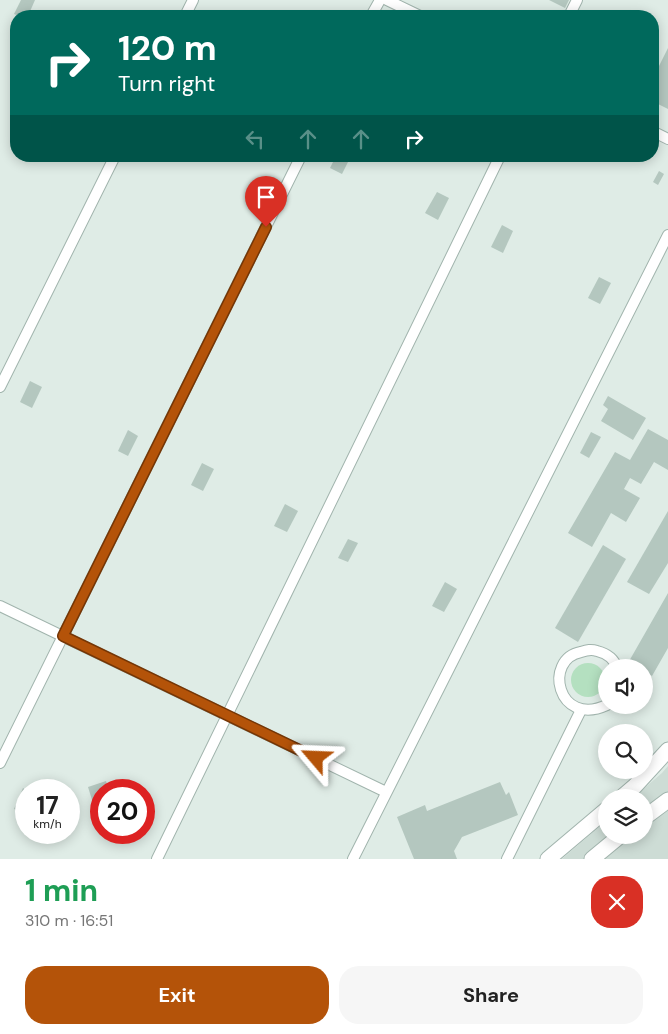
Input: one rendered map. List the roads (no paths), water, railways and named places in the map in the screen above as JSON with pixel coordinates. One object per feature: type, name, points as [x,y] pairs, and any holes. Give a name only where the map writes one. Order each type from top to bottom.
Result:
[{"type":"street","points":[[632,789],[668,750]]},
{"type":"street","points":[[653,811],[668,800]]},
{"type":"street","points":[[548,859],[598,817]]},
{"type":"street","points":[[597,857],[611,844]]},
{"type":"lane","points":[[388,0],[408,10]]},
{"type":"lane","points":[[0,387],[112,162]]},
{"type":"lane","points":[[0,763],[299,162]]},
{"type":"lane","points":[[158,859],[497,162]]},
{"type":"lane","points":[[353,859],[668,235]]},
{"type":"lane","points":[[0,606],[386,792]]},
{"type":"lane","points":[[598,709],[581,710],[568,702],[560,690],[559,676],[565,662],[576,652],[591,650],[605,654],[610,659]]},
{"type":"lane","points":[[507,859],[581,710]]}]
